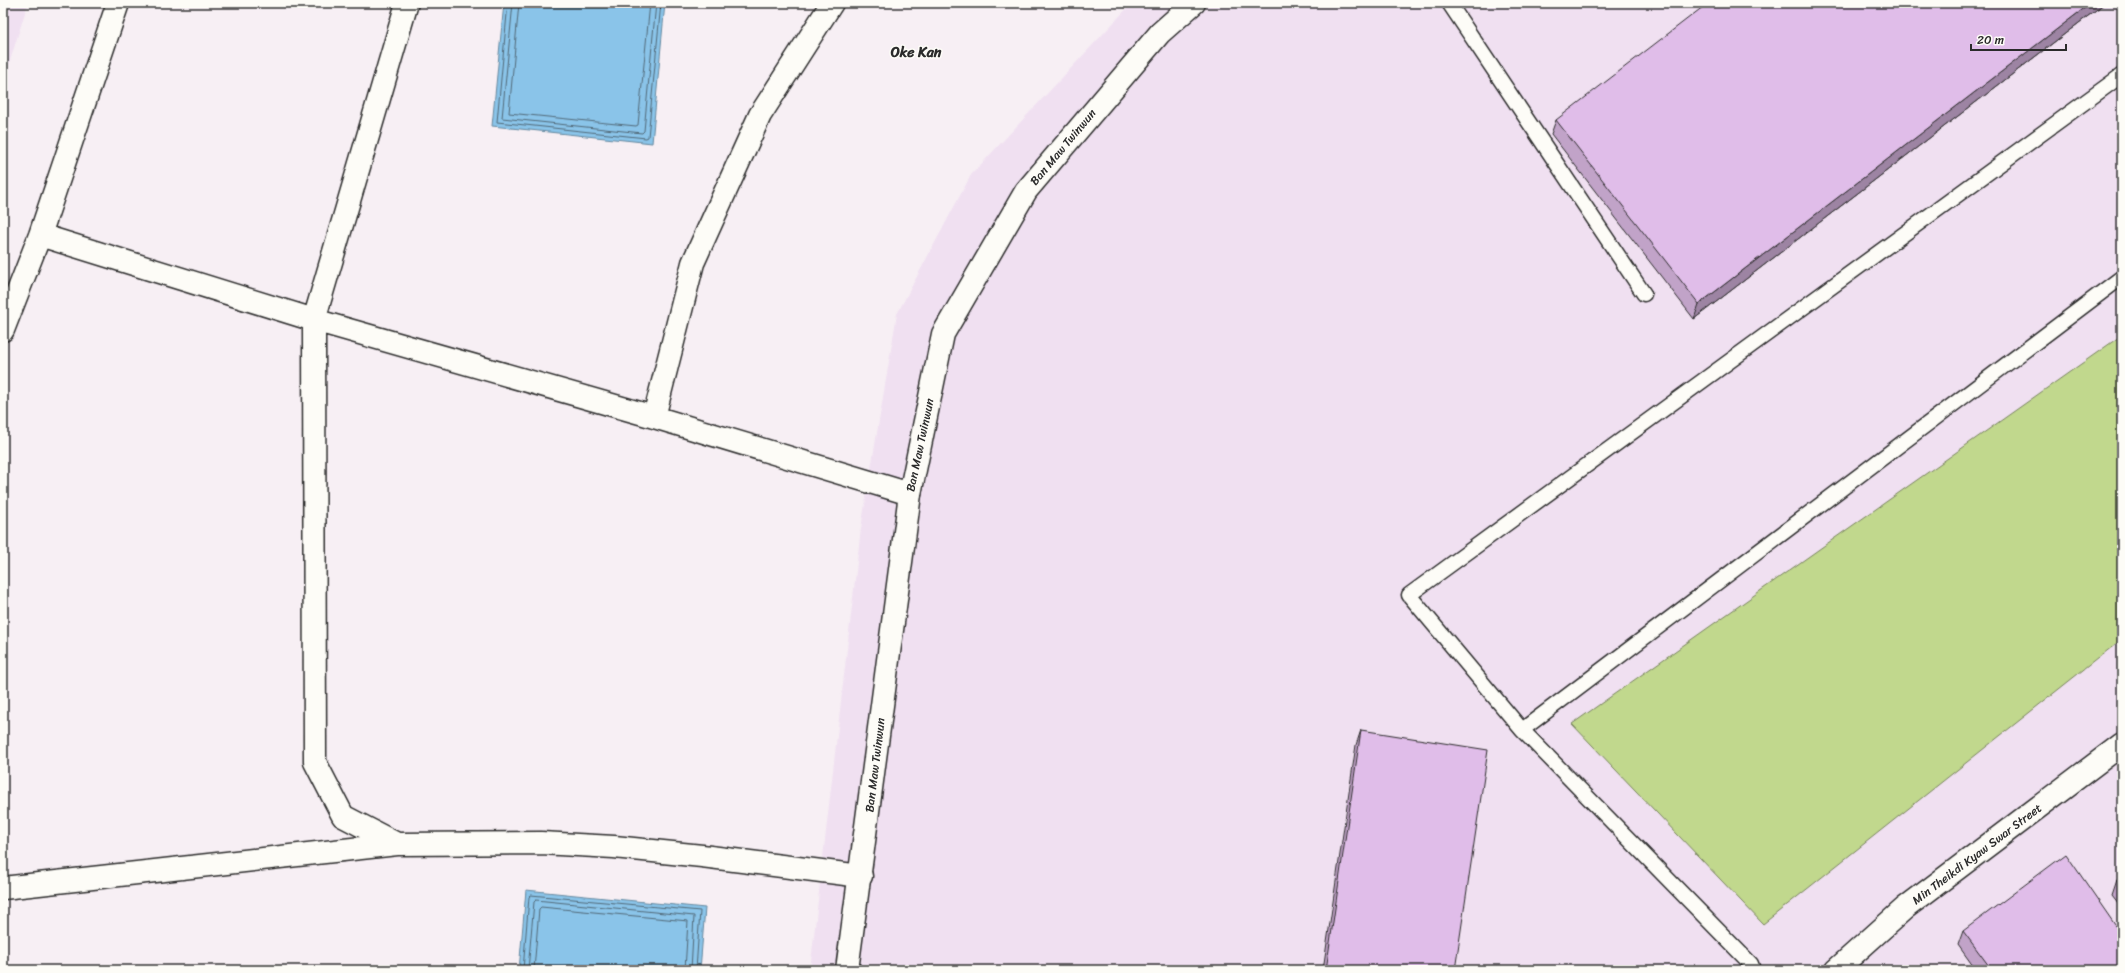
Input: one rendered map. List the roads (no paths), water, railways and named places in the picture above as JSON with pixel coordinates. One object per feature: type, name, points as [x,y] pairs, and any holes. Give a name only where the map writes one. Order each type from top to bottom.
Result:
[{"type":"street","points":[[3,329],[40,235],[118,3]]},
{"type":"street","points":[[397,844],[343,816],[315,762],[314,320],[407,3]]},
{"type":"street","points":[[654,417],[693,263],[760,115],[832,3]]},
{"type":"street","name":"Ban Maw Twinwun","points":[[847,970],[861,876],[910,494],[943,334],[1026,191],[1160,33],[1194,3]]},
{"type":"street","points":[[40,235],[314,320],[654,417],[910,494]]},
{"type":"street","name":"Min Theikdi Kyaw Swar Street","points":[[1836,970],[1905,908],[2122,744]]},
{"type":"street","points":[[3,888],[397,844],[541,843],[614,847],[702,856],[861,876]]},
{"type":"lane","points":[[1450,3],[1644,294]]},
{"type":"lane","points":[[1753,970],[1750,964],[1522,730],[1409,595],[2122,75]]},
{"type":"lane","points":[[1522,730],[2122,277]]},
{"type":"water","points":[[504,3],[665,3],[652,143],[492,126]]},
{"type":"water","points":[[526,890],[705,908],[700,970],[519,970]]},
{"type":"district","name":"Oke Kan","points":[[916,52]]}]
